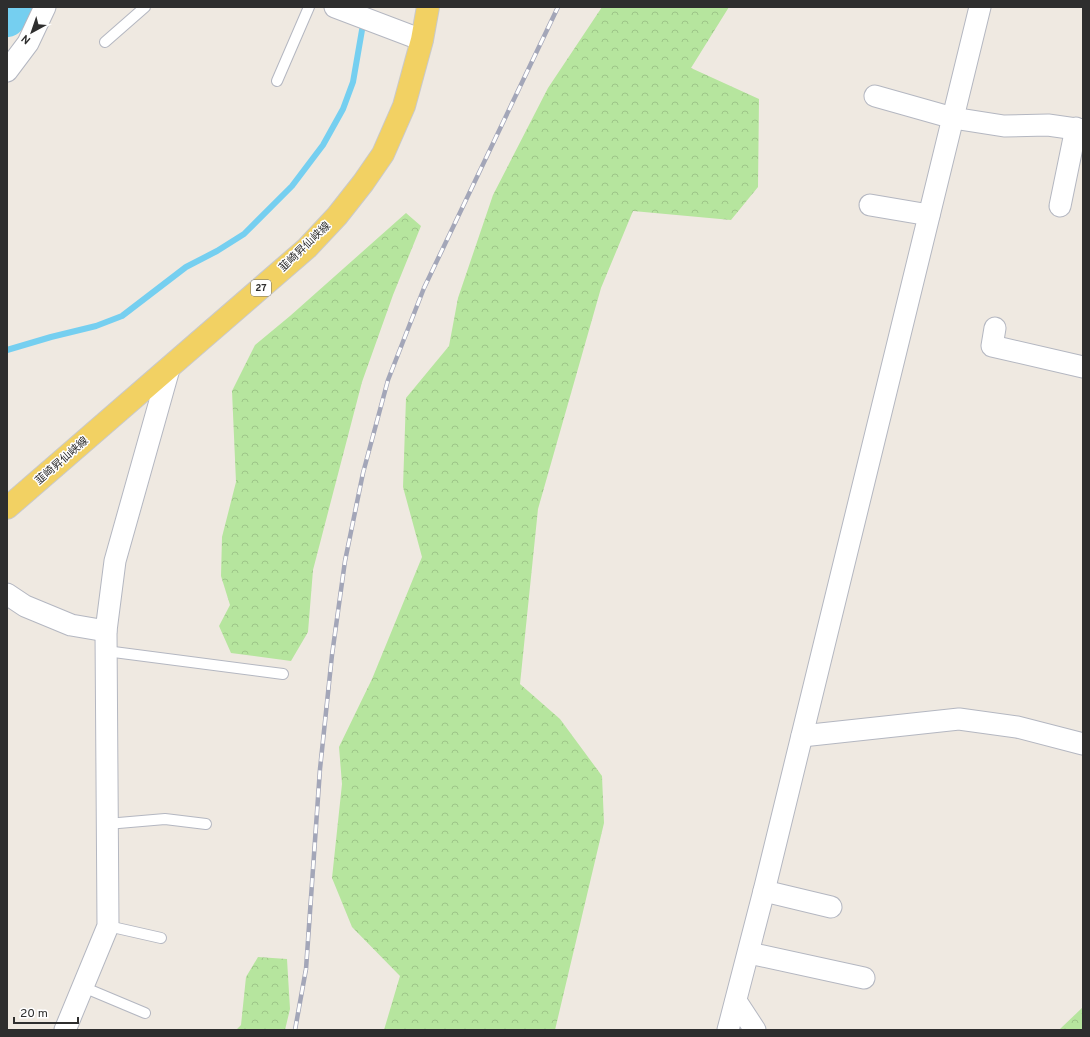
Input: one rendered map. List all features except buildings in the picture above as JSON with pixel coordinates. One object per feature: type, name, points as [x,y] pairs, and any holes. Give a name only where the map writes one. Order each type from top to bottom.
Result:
[{"type":"main road","name":"韮崎昇仙峡線","points":[[7,508],[307,248],[337,216],[363,183],[383,154],[404,106],[422,40],[428,7]]},
{"type":"street","points":[[7,71],[28,43],[45,7]]},
{"type":"street","points":[[334,7],[422,40]]},
{"type":"street","points":[[728,1030],[749,953],[980,7]]},
{"type":"street","points":[[875,96],[952,118],[1004,126],[1048,125],[1079,129],[1060,206]]},
{"type":"street","points":[[870,206],[929,215]]},
{"type":"street","points":[[995,328],[992,346],[1083,367]]},
{"type":"street","points":[[65,1030],[108,926],[106,641],[115,561],[169,369]]},
{"type":"street","points":[[7,594],[25,606],[106,641]]},
{"type":"street","points":[[802,736],[959,719],[1017,727],[1083,744]]},
{"type":"street","points":[[764,891],[831,907]]},
{"type":"street","points":[[749,953],[864,978]]},
{"type":"street","points":[[736,1001],[755,1030]]},
{"type":"lane","points":[[105,42],[145,7]]},
{"type":"lane","points":[[277,81],[309,7]]},
{"type":"lane","points":[[106,641],[282,674]]},
{"type":"lane","points":[[107,824],[165,819],[206,824]]},
{"type":"lane","points":[[108,926],[161,938]]},
{"type":"lane","points":[[83,987],[145,1013]]},
{"type":"green space","points":[[602,7],[729,7],[691,68],[759,99],[758,187],[731,220],[633,211],[601,288],[538,509],[520,684],[560,719],[602,776],[604,823],[555,1030],[384,1030],[400,976],[352,927],[332,878],[342,784],[339,747],[372,679],[422,557],[403,487],[406,398],[449,346],[458,298],[493,195],[548,88]]},
{"type":"green space","points":[[406,213],[421,226],[393,295],[362,382],[313,570],[308,632],[291,661],[231,653],[219,626],[230,605],[221,576],[222,537],[236,482],[232,391],[255,345],[290,316]]},
{"type":"green space","points":[[258,957],[287,959],[290,1009],[285,1030],[236,1030],[241,1025],[246,977]]},
{"type":"green space","points":[[1083,1007],[1083,1030],[1059,1030],[1060,1029]]},
{"type":"waterway","points":[[7,18],[16,7]]},
{"type":"waterway","points":[[7,350],[96,326],[122,316],[186,267],[217,251],[244,234],[292,186],[323,145],[343,109],[353,82],[366,7]]},
{"type":"railway","points":[[295,1030],[306,969],[320,769],[332,655],[345,561],[363,473],[388,380],[424,288],[558,7]]}]
